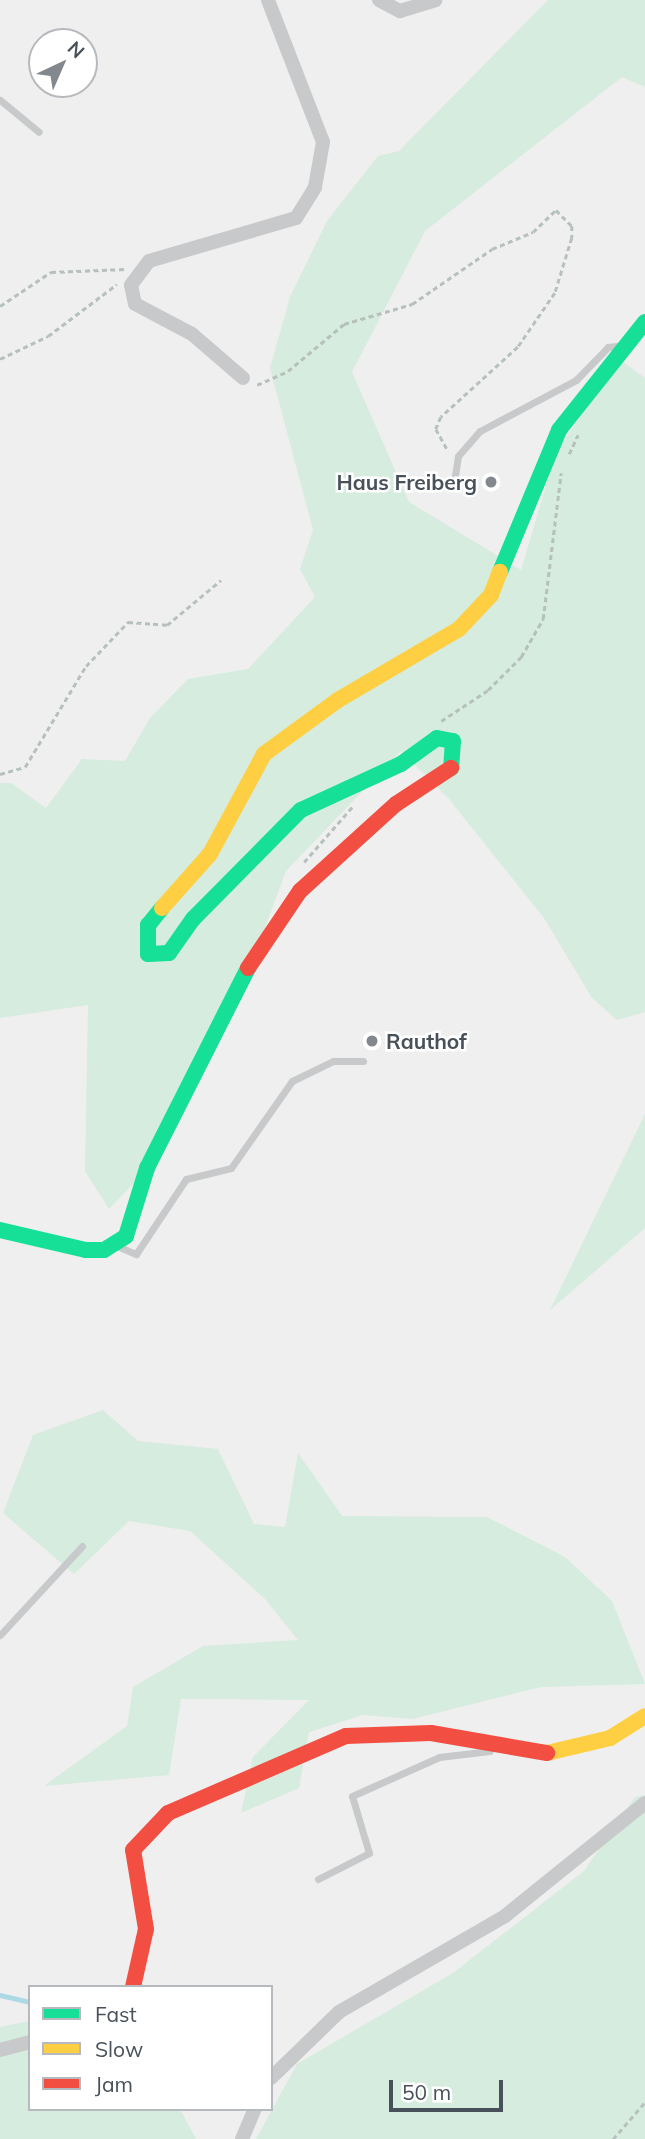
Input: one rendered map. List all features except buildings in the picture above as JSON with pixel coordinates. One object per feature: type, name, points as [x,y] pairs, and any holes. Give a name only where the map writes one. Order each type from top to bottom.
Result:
[{"type":"street","points":[[243,378],[192,334],[135,304],[131,285],[140,269],[296,218],[315,187],[323,142],[268,0]]},
{"type":"street","points":[[379,0],[400,11],[435,0]]},
{"type":"street","points":[[0,1230],[86,1250],[116,1246],[134,1221],[147,1168],[182,1109],[242,972],[300,891],[396,804],[452,767],[453,741],[437,738],[367,781],[282,825],[169,953],[148,954],[148,925],[210,854],[264,754],[338,700],[458,629],[491,595],[559,430],[645,322]]},
{"type":"street","points":[[134,1985],[146,1938],[133,1850],[156,1820],[346,1736],[431,1733],[497,1748],[544,1754],[579,1749],[645,1716]]},
{"type":"street","points":[[273,2076],[339,2012],[505,1916],[645,1803]]},
{"type":"street","points":[[0,2050],[28,2043]]},
{"type":"street","points":[[242,2139],[254,2111]]},
{"type":"lane","points":[[0,100],[38,132]]},
{"type":"lane","points":[[453,488],[458,456],[500,418],[576,380],[608,347],[628,345]]},
{"type":"lane","points":[[116,1246],[136,1254],[186,1179],[232,1168],[292,1081],[333,1060],[363,1061]]},
{"type":"lane","points":[[0,1635],[82,1546]]},
{"type":"lane","points":[[318,1879],[369,1853],[352,1796],[439,1757],[475,1758],[497,1748]]},
{"type":"path","points":[[243,378],[259,386],[288,371],[344,324],[412,304],[492,249],[533,232],[556,210],[572,226],[572,238],[555,293],[518,347],[436,429],[447,451],[458,456]]},
{"type":"path","points":[[0,306],[51,272],[140,269]]},
{"type":"path","points":[[0,359],[48,336],[140,269]]},
{"type":"path","points":[[436,724],[488,690],[521,657],[543,620],[561,471],[582,428]]},
{"type":"path","points":[[0,774],[25,767],[86,666],[128,622],[167,625],[220,580]]},
{"type":"path","points":[[300,891],[305,861],[345,819],[367,781]]},
{"type":"path","points":[[613,2139],[645,2102]]},
{"type":"green space","points":[[548,0],[645,0],[645,87],[622,77],[425,231],[352,372],[409,502],[521,570],[556,452],[620,360],[645,378],[645,1012],[617,1020],[592,998],[544,918],[449,799],[401,751],[286,871],[258,947],[136,1181],[109,1209],[85,1171],[88,1005],[0,1018],[0,783],[11,783],[46,808],[82,759],[125,761],[150,718],[188,679],[248,669],[315,597],[300,569],[313,530],[270,368],[290,297],[327,221],[378,156],[399,151]]},
{"type":"green space","points":[[645,1114],[645,1228],[550,1310]]},
{"type":"green space","points":[[103,1410],[138,1441],[218,1449],[254,1524],[285,1527],[298,1453],[342,1516],[487,1517],[565,1557],[612,1601],[645,1684],[541,1687],[413,1719],[363,1715],[309,1732],[299,1788],[241,1813],[253,1757],[309,1700],[181,1699],[169,1775],[44,1786],[127,1726],[133,1687],[203,1646],[298,1640],[265,1599],[190,1531],[129,1521],[74,1574],[3,1513],[33,1435]]},
{"type":"green space","points":[[645,1795],[645,2139],[256,2139],[297,2064],[453,1973],[584,1871],[635,1797]]},
{"type":"green space","points":[[28,2021],[28,2111],[181,2111],[196,2139],[0,2139],[0,2027]]},
{"type":"waterway","points":[[0,1995],[28,2002]]},
{"type":"traffic: fast","points":[[500,572],[559,430],[645,322]]},
{"type":"traffic: fast","points":[[162,908],[148,925],[148,954],[169,953],[193,919],[301,810],[401,764],[437,738],[453,741],[451,768]]},
{"type":"traffic: fast","points":[[0,1230],[86,1250],[104,1250],[126,1236],[147,1168],[248,968]]},
{"type":"traffic: slow","points":[[162,908],[210,854],[264,754],[338,700],[459,629],[491,595],[500,572]]},
{"type":"traffic: slow","points":[[547,1753],[610,1738],[645,1716]]},
{"type":"traffic: jam","points":[[248,968],[300,891],[396,804],[451,768]]},
{"type":"traffic: jam","points":[[133,1985],[146,1929],[133,1850],[168,1813],[346,1736],[431,1733],[547,1753]]},
{"type":"place","name":"Haus Freiberg","points":[[491,482]]},
{"type":"place","name":"Rauthof","points":[[372,1041]]}]
